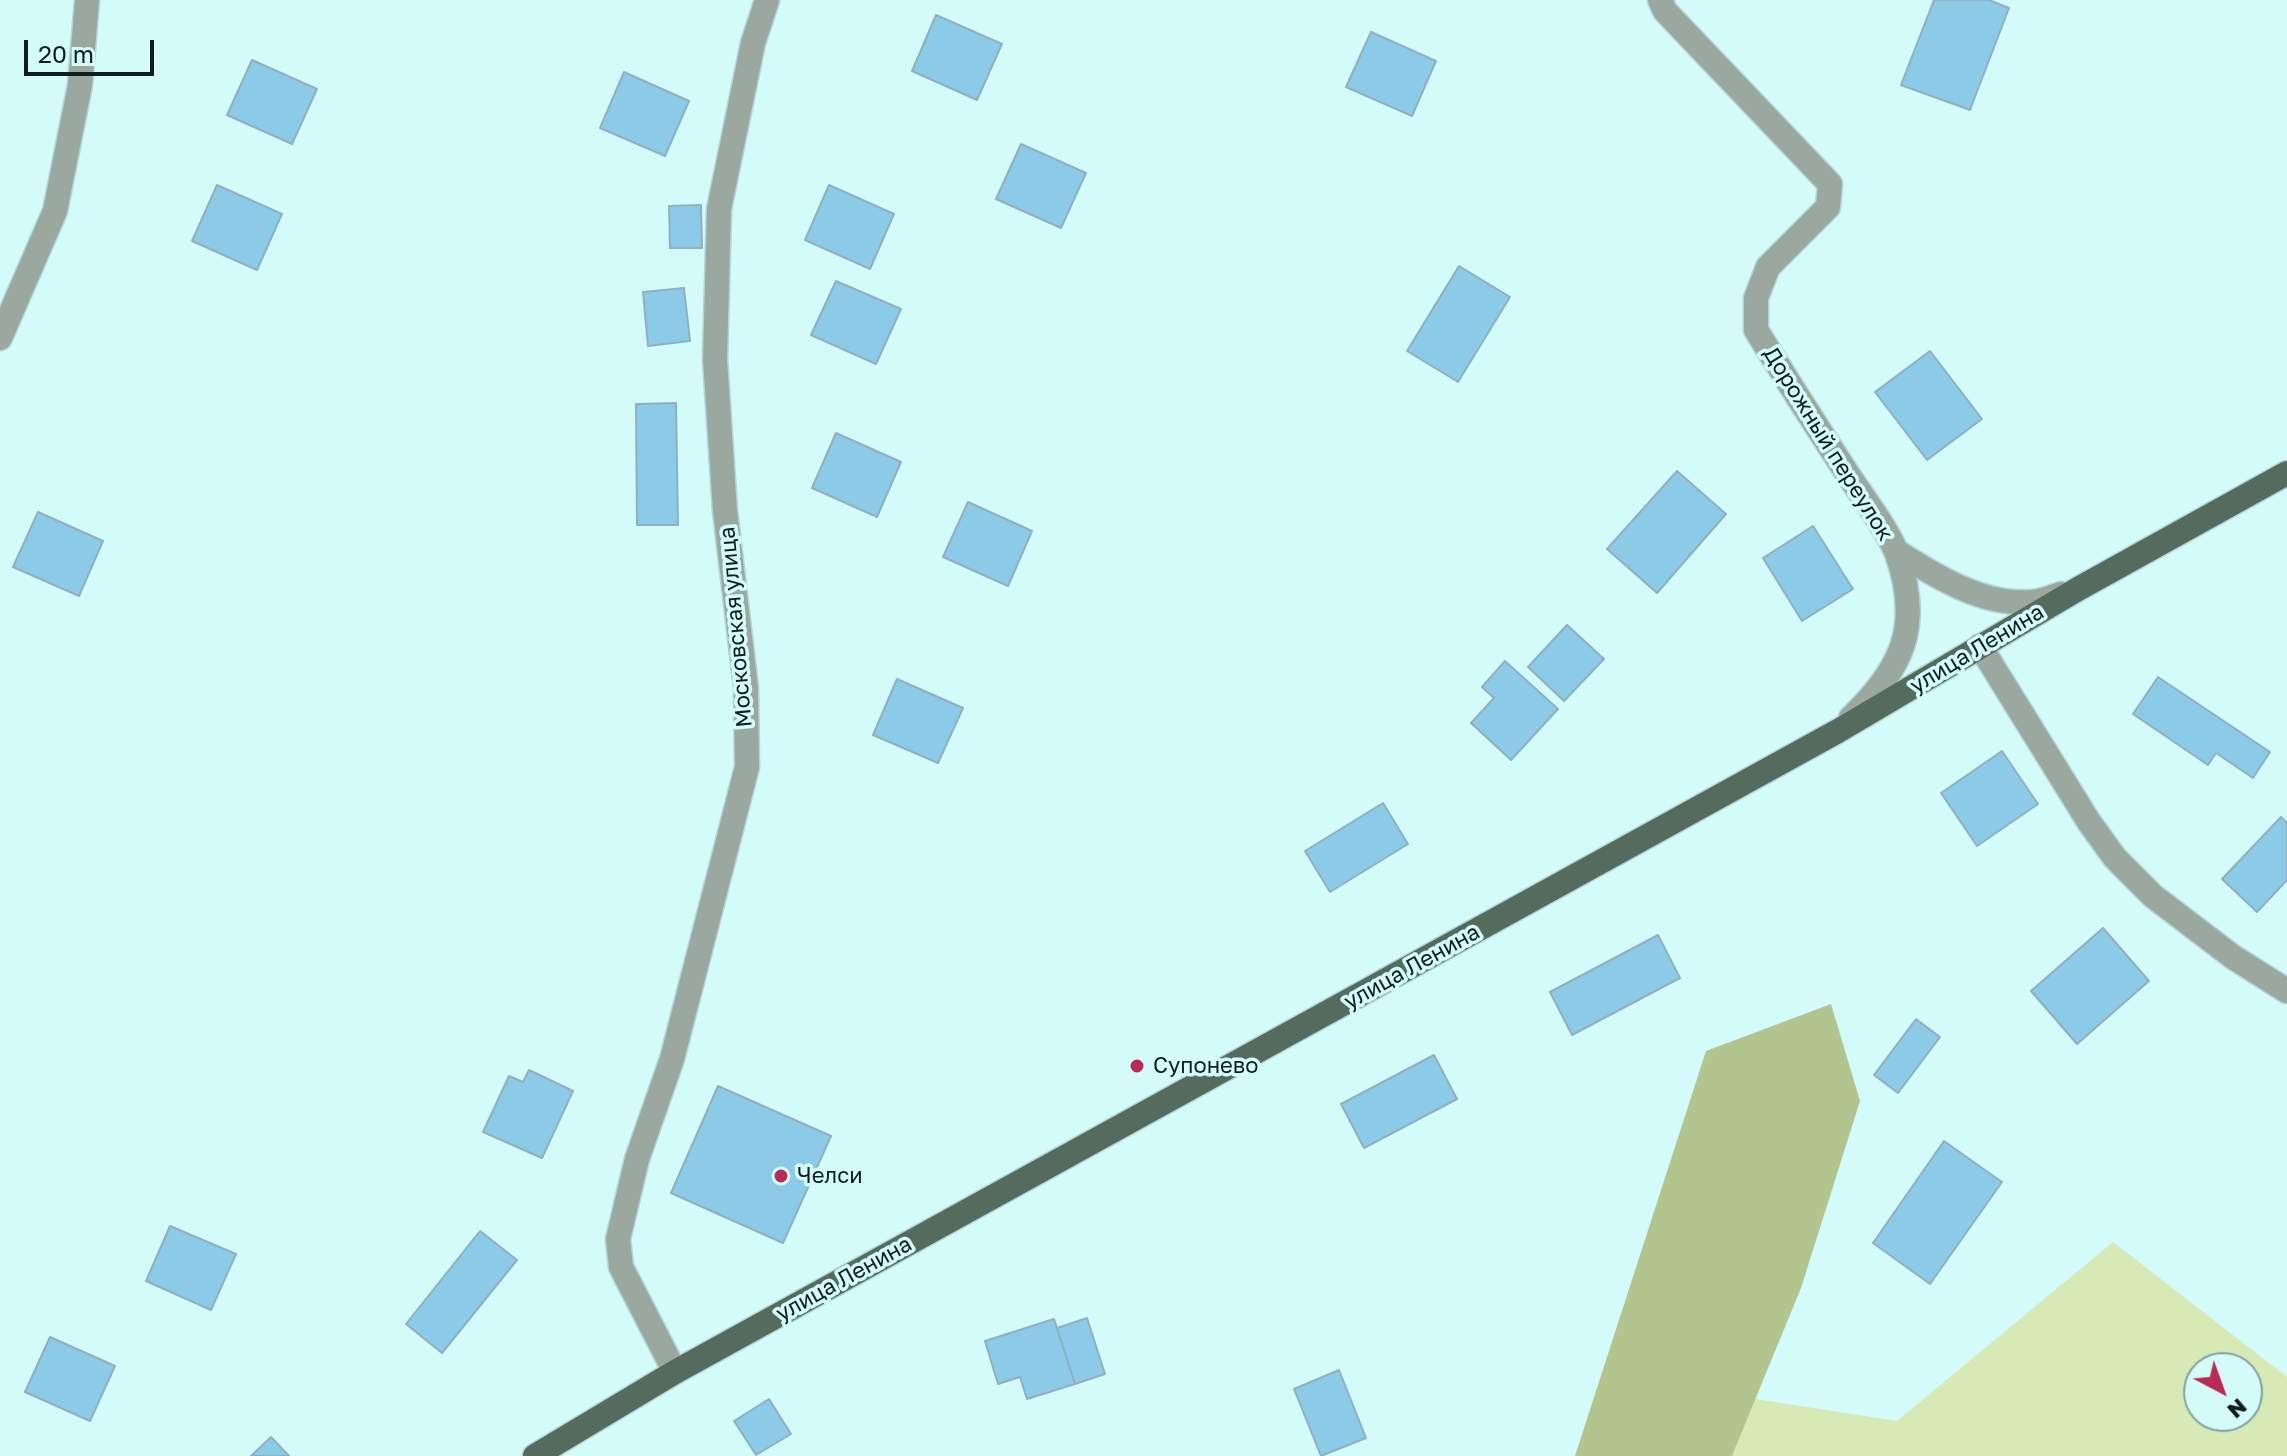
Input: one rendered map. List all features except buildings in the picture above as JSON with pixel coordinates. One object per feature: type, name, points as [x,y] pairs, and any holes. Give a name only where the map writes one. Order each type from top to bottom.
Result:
[{"type":"main road","name":"улица Ленина","points":[[535,1456],[675,1372],[1838,731],[2078,589],[2287,473]]},
{"type":"street","points":[[0,338],[55,211],[80,85],[87,0]]},
{"type":"street","name":"Московская улица","points":[[675,1372],[621,1267],[618,1239],[637,1159],[672,1059],[747,767],[746,688],[725,511],[715,359],[718,239],[719,209],[750,58],[767,0]]},
{"type":"street","name":"Дорожный переулок","points":[[1660,0],[1665,11],[1830,184],[1828,207],[1768,267],[1756,298],[1756,330],[1896,551]]},
{"type":"street","points":[[1896,551],[1927,571],[1968,591],[2003,600],[2031,602],[2078,589]]},
{"type":"street","points":[[1838,731],[1879,691],[1897,663],[1906,634],[1908,600],[1896,551]]},
{"type":"street","points":[[1980,646],[2089,822],[2115,858],[2153,896],[2233,957],[2287,991]]},
{"type":"green space","points":[[1831,1004],[1860,1101],[1801,1288],[1732,1456],[1575,1456],[1706,1051]]},
{"type":"green space","points":[[2113,1242],[2255,1352],[2183,1352],[2183,1432],[2263,1432],[2263,1358],[2287,1377],[2287,1456],[1732,1456],[1755,1399],[1897,1421]]},
{"type":"place","name":"Супонево","points":[[1137,1066]]},
{"type":"place","name":"Челси","points":[[781,1176]]}]
